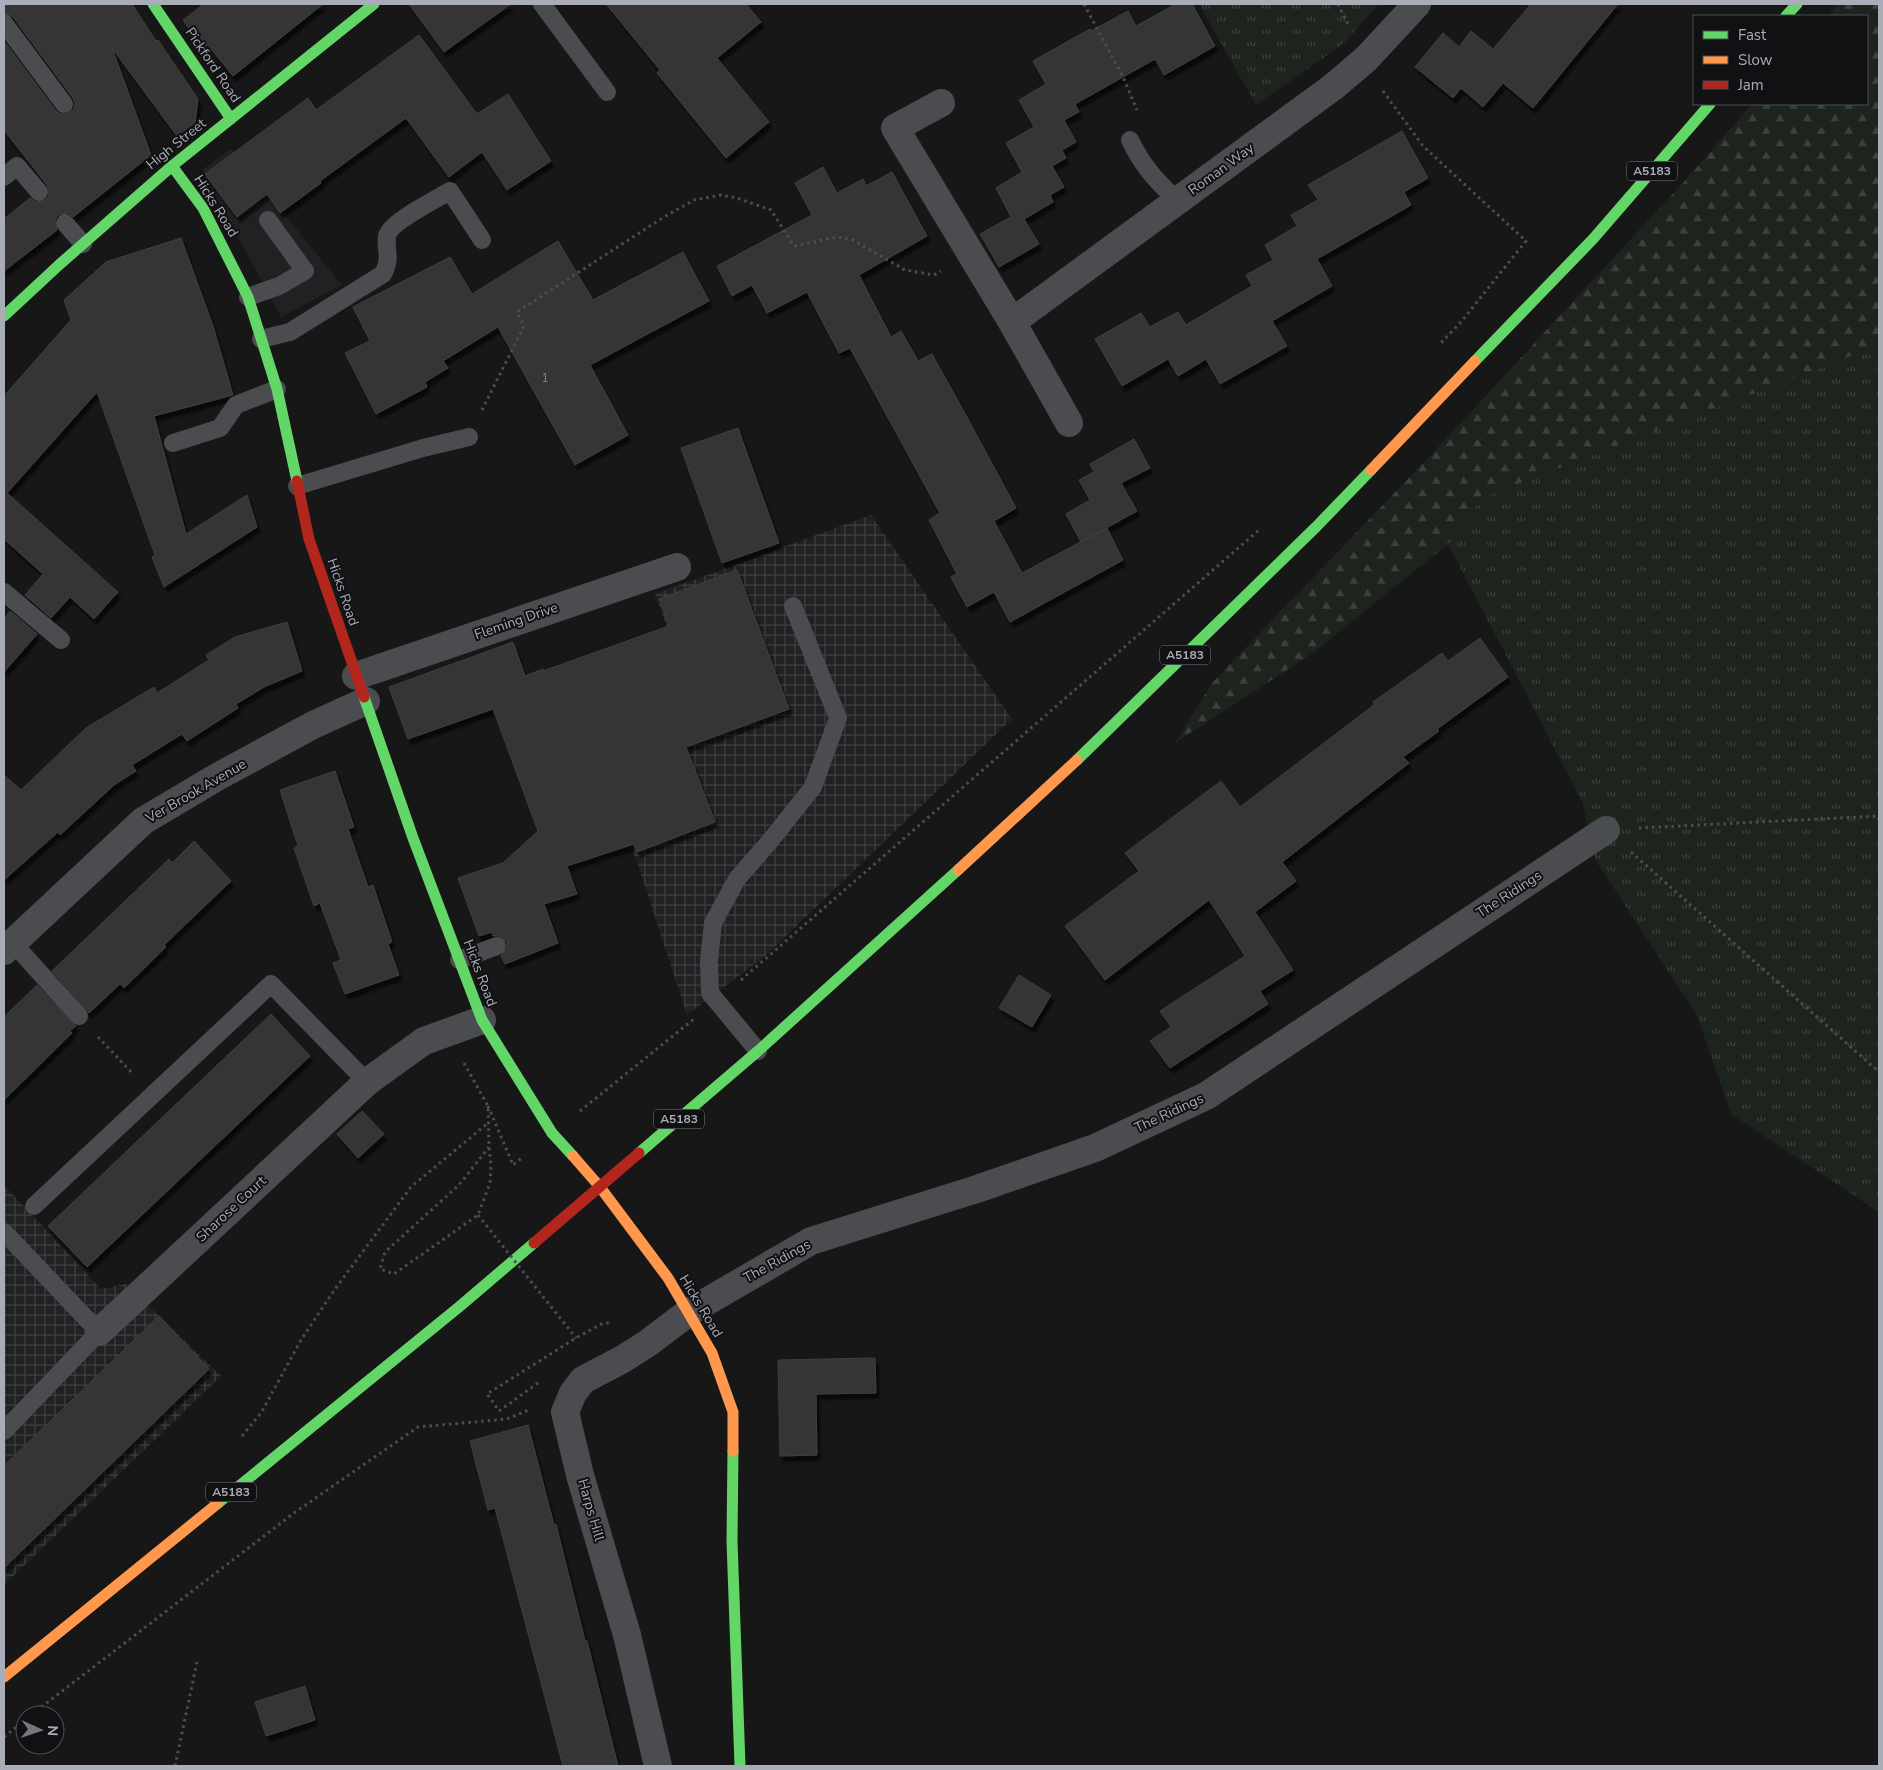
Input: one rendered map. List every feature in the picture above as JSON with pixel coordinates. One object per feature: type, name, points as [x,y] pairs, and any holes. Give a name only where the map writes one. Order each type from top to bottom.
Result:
[{"type":"street","name":"Pickford Road","points":[[153,4],[231,119]]},
{"type":"street","name":"High Street","points":[[4,316],[172,166],[374,4]]},
{"type":"street","name":"Roman Way","points":[[1012,322],[1333,87],[1366,59],[1417,4]]},
{"type":"street","points":[[1787,15],[1797,4]]},
{"type":"street","points":[[941,103],[895,128],[1012,322],[1069,423]]},
{"type":"street","name":"A5183","points":[[4,1677],[459,1307],[758,1051],[1043,793],[1316,527],[1593,239],[1709,105]]},
{"type":"street","name":"Hicks Road","points":[[172,166],[203,208],[248,297],[276,389],[309,539],[413,838],[482,1020],[552,1133],[600,1187],[668,1278],[712,1353],[733,1412],[732,1541],[740,1766]]},
{"type":"street","name":"Fleming Drive","points":[[361,688],[677,567]]},
{"type":"street","name":"Ver Brook Avenue","points":[[8,947],[143,821],[313,725],[361,688]]},
{"type":"street","name":"The Ridings","points":[[689,1312],[811,1241],[977,1189],[1095,1148],[1206,1096],[1606,830]]},
{"type":"street","name":"Sharose Court","points":[[99,1332],[367,1082],[424,1041],[482,1020]]},
{"type":"street","name":"Harps Hill","points":[[658,1766],[628,1635],[580,1475],[565,1412],[574,1393],[584,1380],[632,1353],[689,1312]]},
{"type":"lane","points":[[542,4],[607,92]]},
{"type":"lane","points":[[4,23],[64,104]]},
{"type":"lane","points":[[1130,140],[1140,161],[1177,201]]},
{"type":"lane","points":[[4,177],[17,166],[39,192]]},
{"type":"lane","points":[[261,339],[290,332],[383,274],[388,264],[387,235],[395,224],[450,191],[482,240]]},
{"type":"lane","points":[[248,297],[279,286],[305,271],[268,220]]},
{"type":"lane","points":[[65,223],[83,244]]},
{"type":"lane","points":[[173,443],[220,428],[236,405],[276,389]]},
{"type":"lane","points":[[297,486],[423,448],[469,437]]},
{"type":"lane","points":[[4,592],[61,640]]},
{"type":"lane","points":[[758,1051],[710,993],[709,961],[714,923],[737,879],[813,787],[838,718],[794,606]]},
{"type":"lane","points":[[459,960],[498,946]]},
{"type":"lane","points":[[8,947],[79,1016]]},
{"type":"lane","points":[[34,1206],[271,984],[367,1082]]},
{"type":"lane","points":[[4,1232],[99,1332]]},
{"type":"lane","name":"Sharose Court","points":[[4,1431],[99,1332]]},
{"type":"path","points":[[1084,4],[1123,77],[1138,111],[1130,140]]},
{"type":"path","points":[[1338,4],[1384,94],[1423,146],[1526,241],[1461,322],[1433,351]]},
{"type":"path","points":[[469,437],[524,326],[517,312],[664,217],[694,200],[720,196],[737,198],[771,210],[794,246],[837,237],[853,240],[905,270],[934,275],[973,256]]},
{"type":"path","points":[[552,1133],[717,1001],[1260,530]]},
{"type":"path","points":[[1606,830],[1879,816]]},
{"type":"path","points":[[1606,830],[1879,1072]]},
{"type":"path","points":[[79,1016],[152,1096]]},
{"type":"path","points":[[449,1032],[488,1106],[490,1183],[478,1215],[394,1274],[380,1269],[385,1252],[459,1185],[489,1147]]},
{"type":"path","points":[[240,1438],[261,1413],[301,1340],[335,1288],[411,1187],[488,1123]]},
{"type":"path","points":[[478,1215],[576,1338]]},
{"type":"path","points":[[44,1705],[294,1513],[418,1427],[507,1419],[574,1393]]},
{"type":"path","points":[[174,1766],[197,1662]]},
{"type":"path","points":[[4,1737],[15,1728]]},
{"type":"shaded area","points":[[231,149],[342,285],[281,317],[202,170]]},
{"type":"shaded area","points":[[871,515],[1012,719],[764,957],[687,1015],[608,773],[708,740],[655,594]]},
{"type":"shaded area","points":[[4,1185],[101,1289],[126,1284],[221,1376],[4,1585]]},
{"type":"green space","points":[[1199,4],[1379,4],[1343,44],[1256,105]]},
{"type":"green space","points":[[1838,4],[1879,4],[1879,345],[1482,498],[1448,544],[1313,653],[1175,743],[1212,683],[1429,457],[1692,173],[1751,105],[1868,105],[1868,15],[1829,15]]},
{"type":"green space","points":[[1879,345],[1879,1212],[1731,1114],[1697,1015],[1596,861],[1582,801],[1448,544],[1482,498]]},
{"type":"building","points":[[4,4],[132,4],[198,99],[195,123],[177,136],[112,48],[151,155],[73,217],[68,213],[58,215],[55,220],[57,230],[4,271],[4,219],[30,198],[36,202],[45,200],[49,196],[49,191],[47,185],[4,130],[4,41],[56,111],[60,114],[66,114],[74,109],[75,103],[13,17],[4,13]]},
{"type":"building","points":[[204,4],[323,4],[233,76],[207,44],[205,53],[183,20]]},
{"type":"building","points":[[409,4],[511,4],[444,52]]},
{"type":"building","points":[[606,4],[746,4],[761,22],[717,58],[769,122],[726,158],[657,73],[660,70]]},
{"type":"building","points":[[1176,4],[1192,4],[1215,46],[1164,75],[1155,59],[1075,104],[1079,112],[1064,120],[1076,142],[1062,150],[1066,158],[1052,166],[1064,187],[1050,195],[1053,202],[1024,219],[1039,244],[999,267],[980,234],[1011,217],[996,188],[1022,172],[1006,143],[1034,127],[1019,100],[1046,84],[1033,61],[1090,29],[1091,31],[1128,11],[1136,26]]},
{"type":"building","points":[[1531,4],[1618,4],[1533,108],[1503,83],[1483,107],[1461,88],[1453,98],[1415,67],[1443,33],[1459,47],[1471,31],[1493,49]]},
{"type":"building","points":[[419,35],[477,114],[508,94],[551,161],[507,190],[482,152],[449,177],[406,118],[280,213],[267,194],[237,217],[205,174],[308,98],[316,110]]},
{"type":"building","points":[[1402,131],[1428,178],[1404,192],[1411,205],[1317,259],[1332,286],[1272,321],[1287,346],[1220,384],[1206,359],[1178,376],[1168,359],[1122,386],[1095,339],[1141,313],[1150,327],[1178,312],[1186,325],[1252,286],[1246,275],[1273,260],[1265,245],[1297,226],[1291,215],[1318,200],[1308,185]]},
{"type":"building","points":[[823,167],[837,193],[863,179],[866,186],[892,172],[927,236],[859,275],[891,337],[901,331],[918,361],[932,354],[968,419],[1016,508],[994,521],[1022,573],[1107,528],[1123,560],[1010,622],[994,592],[967,607],[951,577],[957,574],[929,520],[940,513],[850,348],[839,353],[807,292],[767,313],[752,285],[732,296],[717,266],[812,215],[795,183]]},
{"type":"building","points":[[181,238],[213,326],[233,395],[154,416],[186,534],[247,495],[257,527],[164,587],[152,557],[155,555],[97,392],[7,493],[118,592],[94,619],[70,597],[51,618],[25,595],[43,574],[4,539],[4,396],[71,320],[64,300],[106,262]]},
{"type":"building","points":[[558,241],[593,300],[683,252],[709,301],[590,365],[628,435],[575,465],[498,327],[443,361],[448,368],[425,382],[427,387],[376,414],[345,353],[370,341],[353,307],[450,257],[472,294]]},
{"type":"building","points":[[738,428],[779,543],[722,563],[681,448]]},
{"type":"building","points":[[1134,439],[1150,468],[1121,483],[1137,511],[1081,542],[1066,514],[1090,500],[1079,480],[1094,472],[1090,464]]},
{"type":"building","points":[[737,570],[789,709],[686,747],[715,822],[637,852],[634,844],[567,866],[577,894],[544,904],[558,943],[505,964],[501,956],[507,948],[507,942],[499,936],[493,936],[492,932],[479,936],[458,878],[503,863],[538,831],[493,709],[408,739],[389,687],[513,642],[525,676],[543,669],[543,671],[669,626],[659,599]]},
{"type":"building","points":[[10,611],[37,634],[4,672],[4,619]]},
{"type":"building","points":[[287,622],[302,671],[264,687],[236,704],[238,708],[187,741],[182,734],[132,765],[136,771],[114,785],[60,835],[58,832],[4,880],[4,775],[21,790],[86,728],[154,687],[157,693],[209,660],[206,655],[235,637]]},
{"type":"building","points":[[1480,638],[1508,677],[1437,729],[1439,731],[1403,757],[1409,763],[1282,862],[1296,881],[1255,912],[1293,970],[1260,991],[1268,1004],[1170,1068],[1150,1041],[1171,1027],[1160,1011],[1245,956],[1209,900],[1105,980],[1065,926],[1139,871],[1125,853],[1221,781],[1240,807],[1374,705],[1373,702],[1442,653],[1448,661]]},
{"type":"building","points":[[335,771],[354,827],[348,829],[368,887],[373,885],[392,942],[388,944],[399,975],[345,994],[333,963],[341,960],[320,903],[314,906],[294,848],[298,846],[280,790]]},
{"type":"building","points":[[194,841],[231,881],[164,945],[166,947],[124,988],[120,984],[89,1013],[52,971],[169,859],[172,863]]},
{"type":"building","points":[[1019,975],[1051,995],[1032,1027],[999,1008]]},
{"type":"building","points":[[37,985],[76,1026],[70,1031],[72,1033],[4,1100],[4,1017]]},
{"type":"building","points":[[271,1014],[310,1056],[87,1267],[48,1226]]},
{"type":"building","points":[[362,1111],[384,1134],[358,1158],[337,1134]]},
{"type":"building","points":[[159,1316],[209,1369],[4,1568],[4,1466]]},
{"type":"building","points":[[875,1358],[876,1393],[816,1394],[817,1455],[780,1456],[778,1360]]},
{"type":"building","points":[[528,1425],[554,1525],[556,1524],[585,1641],[587,1641],[618,1766],[563,1766],[495,1508],[488,1510],[470,1441]]},
{"type":"building","points":[[305,1686],[315,1720],[266,1736],[255,1702]]},
{"type":"traffic: fast","points":[[153,4],[231,119]]},
{"type":"traffic: fast","points":[[4,316],[172,166],[374,4]]},
{"type":"traffic: fast","points":[[1787,15],[1797,4]]},
{"type":"traffic: fast","points":[[1475,361],[1593,239],[1709,105]]},
{"type":"traffic: fast","points":[[172,166],[203,208],[248,297],[277,389],[297,481]]},
{"type":"traffic: fast","points":[[1077,760],[1316,527],[1371,470]]},
{"type":"traffic: fast","points":[[364,697],[413,838],[482,1020],[552,1133],[573,1156]]},
{"type":"traffic: fast","points":[[639,1153],[758,1051],[958,870]]},
{"type":"traffic: fast","points":[[217,1504],[459,1307],[534,1243]]},
{"type":"traffic: fast","points":[[733,1451],[732,1541],[740,1766]]},
{"type":"traffic: slow","points":[[1371,470],[1475,361]]},
{"type":"traffic: slow","points":[[958,870],[1077,760]]},
{"type":"traffic: slow","points":[[573,1156],[600,1187],[668,1278],[712,1353],[733,1412],[733,1451]]},
{"type":"traffic: slow","points":[[4,1677],[217,1504]]},
{"type":"traffic: jam","points":[[297,481],[309,539],[364,697]]},
{"type":"traffic: jam","points":[[534,1243],[639,1153]]}]
